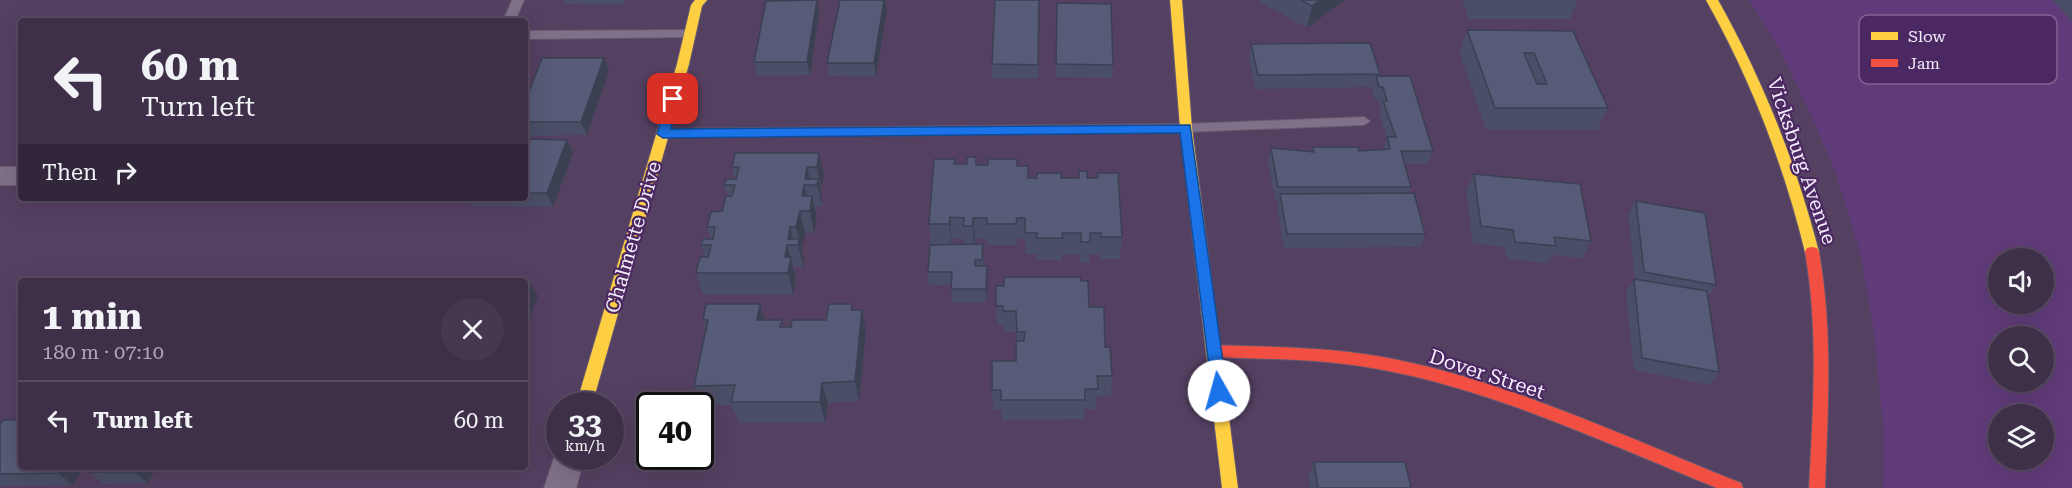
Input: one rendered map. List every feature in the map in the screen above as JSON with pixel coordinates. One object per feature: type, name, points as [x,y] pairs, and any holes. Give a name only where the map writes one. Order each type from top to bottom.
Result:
[{"type":"street","name":"Chalmette Drive","points":[[588,392],[701,0]]},
{"type":"street","points":[[1176,0],[1186,128],[1230,488]]},
{"type":"street","name":"Vicksburg Avenue","points":[[1712,0],[1758,86],[1799,202],[1814,255],[1821,312],[1822,390],[1817,488]]},
{"type":"street","points":[[0,176],[18,176]]},
{"type":"street","name":"Dover Street","points":[[1214,351],[1347,358],[1400,367],[1502,397],[1735,488]]},
{"type":"street","points":[[560,488],[565,470]]},
{"type":"lane","points":[[510,18],[518,0]]},
{"type":"lane","points":[[528,35],[690,34]]},
{"type":"lane","points":[[663,134],[1186,128],[1364,121]]},
{"type":"shaded area","points":[[1749,0],[2072,0],[2072,488],[1883,488],[1884,435],[1873,325],[1861,256],[1836,174],[1780,50]]},
{"type":"building","points":[[817,0],[807,62],[754,62],[766,1]]},
{"type":"building","points":[[840,0],[884,0],[874,63],[827,63]]},
{"type":"building","points":[[995,0],[1039,0],[1038,65],[992,64]]},
{"type":"building","points":[[1301,0],[1320,0],[1312,6]]},
{"type":"building","points":[[1057,3],[1111,4],[1113,65],[1056,64]]},
{"type":"building","points":[[1467,30],[1573,31],[1608,108],[1495,108]],"holes":[[[1524,53],[1534,53],[1547,84],[1537,84]]]},
{"type":"building","points":[[1370,43],[1380,74],[1258,75],[1251,44]]},
{"type":"building","points":[[542,58],[604,58],[581,122],[528,122],[528,94]]},
{"type":"building","points":[[1376,76],[1410,76],[1433,151],[1401,151],[1411,187],[1278,187],[1271,148],[1314,152],[1313,147],[1358,147],[1359,151],[1390,149],[1387,137],[1396,137],[1383,101],[1387,101],[1383,87],[1379,87]]},
{"type":"building","points":[[528,139],[567,140],[547,193],[528,193]]},
{"type":"building","points":[[735,153],[819,153],[817,167],[807,167],[805,179],[818,179],[817,185],[804,185],[802,196],[812,196],[810,211],[800,211],[796,227],[790,227],[788,239],[799,239],[798,245],[787,245],[785,257],[791,257],[788,273],[696,273],[700,257],[708,257],[711,245],[701,245],[703,239],[713,239],[715,227],[707,227],[711,212],[722,211],[726,196],[732,196],[735,185],[724,185],[726,179],[736,179],[739,167],[732,167]]},
{"type":"building","points":[[967,157],[976,157],[976,165],[988,165],[988,159],[1017,159],[1017,166],[1028,166],[1028,178],[1037,178],[1037,173],[1061,173],[1061,178],[1079,178],[1079,171],[1087,171],[1087,178],[1098,178],[1098,173],[1118,173],[1122,237],[1101,237],[1101,233],[1090,233],[1090,242],[1081,242],[1081,233],[1062,233],[1063,238],[1037,238],[1037,233],[1025,233],[1025,218],[1017,218],[1016,224],[987,224],[987,218],[973,218],[973,226],[963,226],[964,218],[950,217],[949,224],[929,224],[934,159],[955,159],[954,164],[967,164]]},
{"type":"building","points":[[1474,174],[1580,184],[1591,241],[1554,237],[1556,246],[1515,242],[1513,230],[1481,226]]},
{"type":"building","points":[[1414,193],[1425,234],[1287,234],[1280,194]]},
{"type":"building","points":[[1636,201],[1705,213],[1716,285],[1644,272]]},
{"type":"building","points":[[983,244],[982,260],[975,260],[975,266],[987,266],[986,289],[951,289],[952,272],[928,272],[930,245]]},
{"type":"building","points":[[1004,277],[1080,277],[1081,281],[1088,281],[1089,307],[1104,307],[1105,347],[1110,347],[1112,376],[1097,376],[1098,389],[1085,389],[1085,400],[1001,400],[1001,390],[992,390],[992,361],[1016,361],[1016,341],[1024,341],[1025,332],[1017,332],[1016,311],[1003,311],[1003,306],[996,306],[996,286],[1004,286]]},
{"type":"building","points":[[1634,279],[1707,291],[1719,372],[1642,358]]},
{"type":"building","points":[[706,304],[760,304],[757,320],[782,320],[780,327],[791,327],[792,320],[826,320],[829,304],[852,304],[851,310],[862,310],[855,381],[822,383],[820,402],[731,402],[735,385],[694,386],[708,320],[703,320]]},
{"type":"building","points":[[3,420],[18,420],[18,470],[60,470],[58,473],[0,474],[0,424]]},
{"type":"building","points":[[1314,462],[1405,462],[1411,488],[1318,488]]},
{"type":"building","points":[[90,470],[135,470],[134,472],[89,472]]},
{"type":"traffic: slow","points":[[588,392],[683,64],[697,5],[701,0]]},
{"type":"traffic: slow","points":[[1176,0],[1186,128],[1230,488]]},
{"type":"traffic: slow","points":[[1712,0],[1744,59],[1771,122],[1794,186],[1812,252]]},
{"type":"traffic: jam","points":[[1812,252],[1822,340],[1817,488]]},
{"type":"traffic: jam","points":[[1214,351],[1354,359],[1377,362],[1443,378],[1528,406],[1735,488]]},
{"type":"route","points":[[673,99],[663,134],[1186,128],[1219,391]]}]
